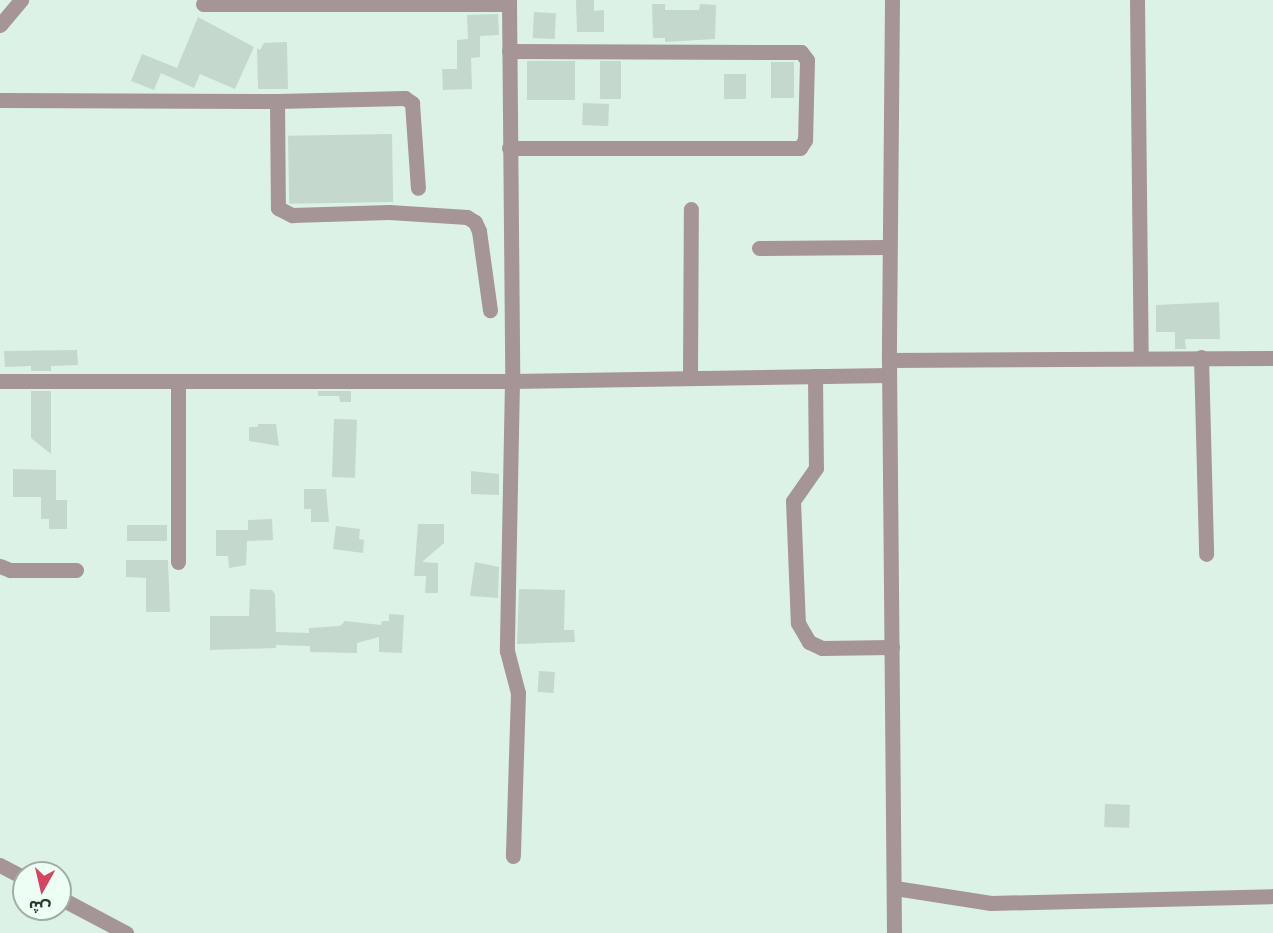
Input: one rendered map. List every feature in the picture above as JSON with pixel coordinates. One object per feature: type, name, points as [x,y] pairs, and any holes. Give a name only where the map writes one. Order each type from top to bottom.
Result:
[{"type":"street","points":[[0,25],[21,0]]},
{"type":"street","points":[[892,0],[888,247],[894,933]]},
{"type":"street","points":[[1137,0],[1141,356]]},
{"type":"street","points":[[203,4],[509,2],[512,381],[507,651],[518,693],[513,856]]},
{"type":"street","points":[[509,51],[801,52],[807,60],[805,140],[800,148],[509,148]]},
{"type":"street","points":[[0,100],[405,98],[412,103],[418,188]]},
{"type":"street","points":[[277,100],[278,208],[292,215],[389,212],[467,217],[475,222],[479,231],[490,310]]},
{"type":"street","points":[[690,377],[691,209]]},
{"type":"street","points":[[759,248],[888,247]]},
{"type":"street","points":[[0,381],[512,381],[815,376],[889,367],[1141,356],[1273,358]]},
{"type":"street","points":[[1201,357],[1206,554]]},
{"type":"street","points":[[815,376],[816,468],[793,501],[798,623],[809,642],[822,648],[892,647]]},
{"type":"street","points":[[178,381],[178,562]]},
{"type":"street","points":[[0,566],[10,570],[76,570]]},
{"type":"street","points":[[895,888],[991,903],[1273,896]]},
{"type":"street","points":[[72,904],[126,933]]},
{"type":"building","points":[[576,0],[594,0],[594,11],[604,10],[604,32],[577,32]]},
{"type":"building","points":[[652,4],[665,4],[665,10],[699,10],[700,4],[716,5],[715,39],[665,42],[665,38],[653,38]]},
{"type":"building","points":[[534,12],[556,13],[555,39],[533,38]]},
{"type":"building","points":[[498,14],[499,35],[480,36],[480,57],[471,58],[472,89],[443,90],[442,69],[457,69],[457,40],[468,39],[467,15]]},
{"type":"building","points":[[198,17],[254,47],[235,89],[200,74],[194,88],[161,73],[154,90],[131,81],[142,54],[177,68]]},
{"type":"building","points":[[287,42],[288,89],[258,89],[257,48],[260,50],[264,43]]},
{"type":"building","points":[[527,61],[575,61],[575,100],[527,100]]},
{"type":"building","points":[[600,61],[621,61],[621,99],[600,99]]},
{"type":"building","points":[[771,62],[794,62],[794,98],[771,98]]},
{"type":"building","points":[[724,74],[746,74],[746,99],[724,99]]},
{"type":"building","points":[[583,103],[609,104],[608,126],[582,125]]},
{"type":"building","points":[[392,134],[393,202],[289,204],[288,136]]},
{"type":"building","points":[[1219,302],[1220,339],[1185,339],[1186,349],[1175,349],[1175,332],[1156,332],[1156,305]]},
{"type":"building","points":[[77,350],[78,365],[51,366],[51,371],[31,371],[31,366],[5,367],[4,351]]},
{"type":"building","points":[[31,391],[51,391],[51,454],[31,438]]},
{"type":"building","points":[[318,391],[351,391],[351,402],[340,402],[339,396],[318,396]]},
{"type":"building","points":[[334,419],[357,420],[355,478],[332,477]]},
{"type":"building","points":[[258,424],[276,424],[279,446],[249,441],[249,427],[258,427]]},
{"type":"building","points":[[13,469],[56,470],[56,500],[67,500],[67,529],[49,529],[49,519],[41,519],[41,497],[13,497]]},
{"type":"building","points":[[471,471],[499,474],[499,495],[471,494]]},
{"type":"building","points":[[304,489],[326,489],[329,522],[311,522],[311,509],[304,509]]},
{"type":"building","points":[[272,519],[273,540],[247,541],[246,565],[229,568],[228,556],[216,556],[216,530],[248,530],[248,520]]},
{"type":"building","points":[[418,524],[444,524],[444,543],[422,562],[438,563],[438,593],[425,593],[426,576],[414,576]]},
{"type":"building","points":[[127,525],[167,525],[167,541],[127,541]]},
{"type":"building","points":[[336,526],[360,529],[359,539],[364,540],[363,553],[333,549]]},
{"type":"building","points":[[126,560],[168,560],[170,612],[146,612],[146,578],[126,577]]},
{"type":"building","points":[[475,562],[499,567],[498,598],[470,596]]},
{"type":"building","points":[[250,589],[272,590],[275,594],[276,632],[309,633],[309,628],[340,626],[345,621],[381,625],[382,621],[389,621],[389,614],[404,615],[402,653],[379,652],[379,637],[357,643],[357,653],[310,652],[310,646],[276,645],[276,648],[210,650],[210,616],[249,616]]},
{"type":"building","points":[[519,589],[565,590],[564,630],[574,630],[575,642],[517,644]]},
{"type":"building","points":[[539,671],[555,672],[553,693],[538,692]]},
{"type":"building","points":[[1105,804],[1130,805],[1129,828],[1104,827]]}]
